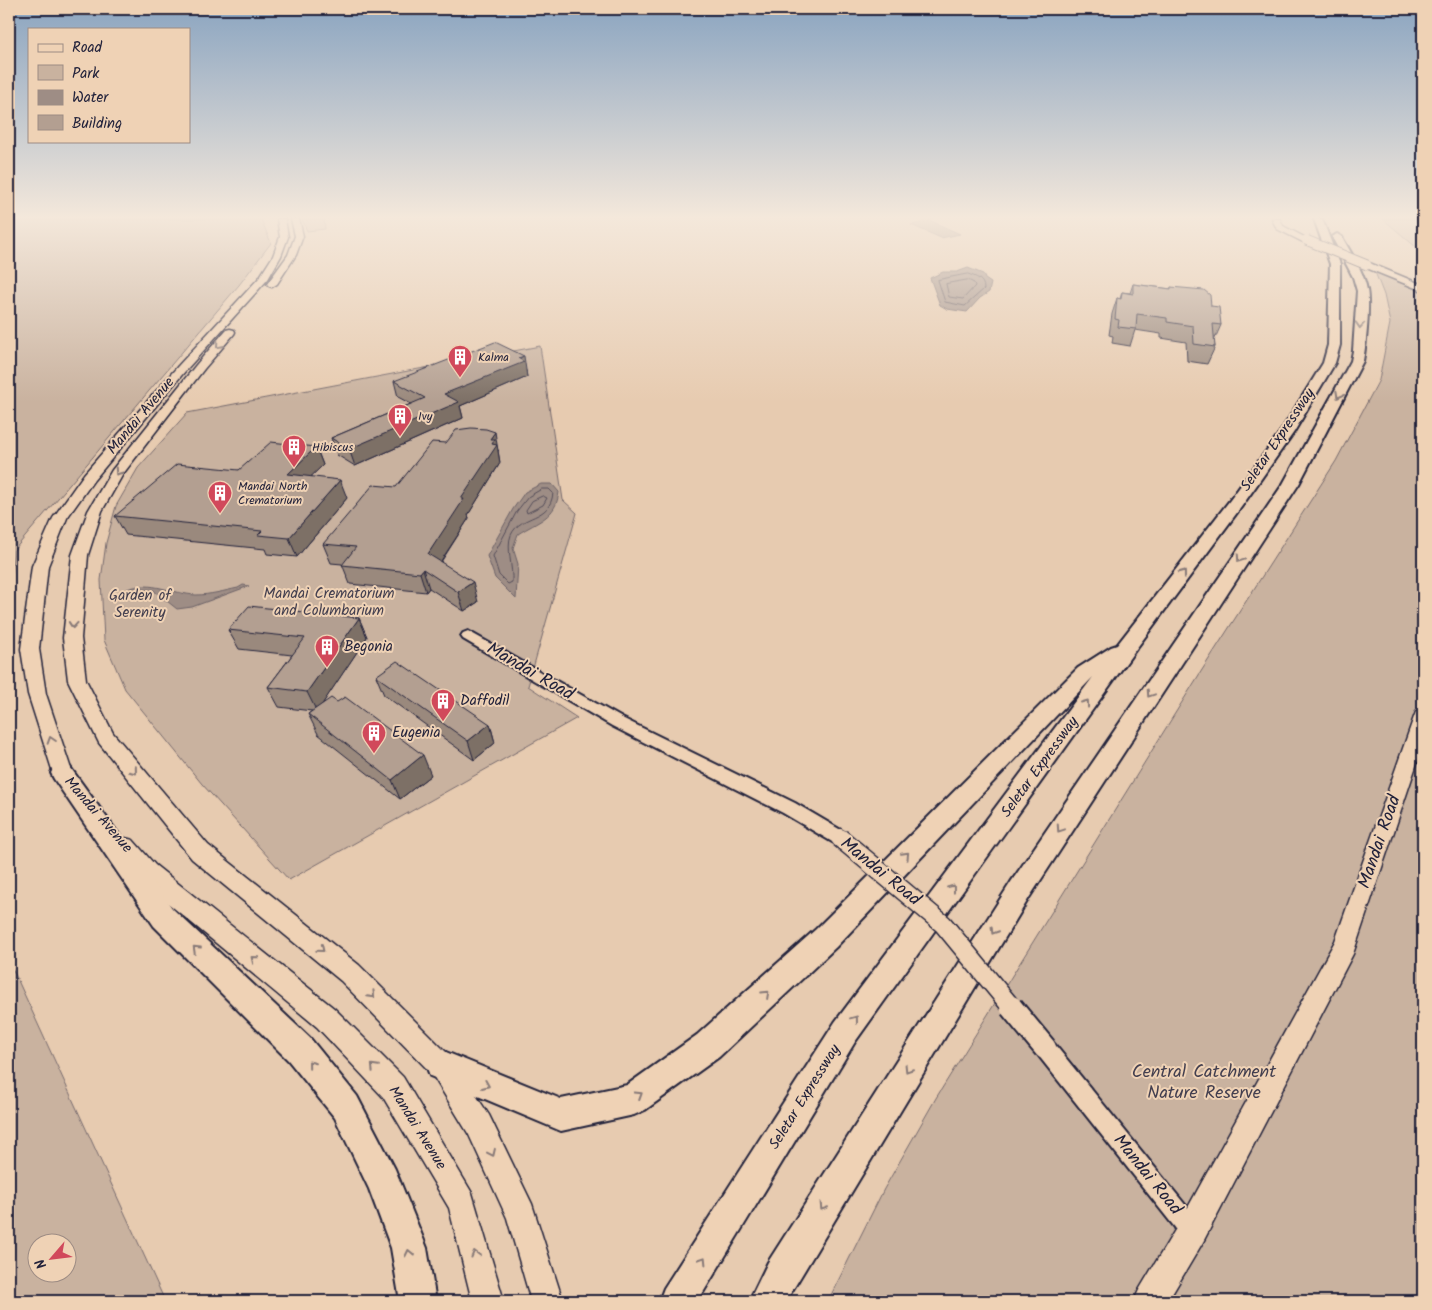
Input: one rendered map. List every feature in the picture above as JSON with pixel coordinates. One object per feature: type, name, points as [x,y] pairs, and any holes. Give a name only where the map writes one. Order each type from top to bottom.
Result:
[{"type":"highway","name":"Seletar Expressway","points":[[677,1301],[845,1032],[1287,432],[1330,363],[1334,345],[1335,280]]},
{"type":"highway","name":"Seletar Expressway","points":[[767,1301],[781,1274],[1020,890],[1291,484],[1357,361],[1362,291],[1359,280]]},
{"type":"highway","points":[[441,1065],[561,1116],[634,1099],[708,1046],[757,1002],[832,931],[1085,673],[1129,644]]},
{"type":"highway","points":[[62,773],[163,917],[299,1049],[346,1107],[383,1181],[409,1248],[418,1301]]},
{"type":"main road","name":"Mandai Avenue","points":[[262,280],[182,368],[89,477],[60,518],[40,566],[30,650],[36,694],[62,773],[147,872],[326,1018],[393,1087],[462,1203],[488,1301]]},
{"type":"main road","name":"Mandai Avenue","points":[[275,280],[200,367],[117,473],[95,511],[80,555],[72,638],[77,680],[106,738],[200,852],[350,973],[441,1065],[479,1125],[521,1215],[547,1301]]},
{"type":"main road","points":[[1404,280],[1423,288]]},
{"type":"main road","name":"Mandai Road","points":[[1150,1301],[1192,1231],[1345,946],[1423,716]]},
{"type":"street","name":"Mandai Road","points":[[468,636],[617,722],[789,808],[840,838],[943,924],[1192,1231]]},
{"type":"green space","points":[[9,280],[243,280],[14,550],[9,598]]},
{"type":"green space","name":"Central Catchment Nature Reserve","points":[[1378,280],[1395,280],[1423,292],[1423,1301],[828,1301],[884,1189],[936,1098],[1202,670],[1336,461],[1379,380],[1390,323],[1384,295]]},
{"type":"green space","name":"Mandai Crematorium and Columbarium","points":[[540,346],[563,500],[577,513],[528,686],[577,718],[289,880],[202,784],[125,689],[104,640],[101,580],[106,543],[116,506],[138,468],[187,413]]},
{"type":"green space","points":[[9,961],[165,1301],[9,1301]]},
{"type":"water","points":[[931,280],[987,280],[991,283],[989,292],[980,298],[967,312],[947,309],[940,305]]},
{"type":"water","points":[[541,484],[552,484],[559,492],[554,508],[550,513],[518,534],[513,548],[518,564],[516,599],[495,578],[487,556],[513,509],[525,492]]},
{"type":"water","points":[[243,585],[249,586],[192,607],[177,609],[153,590],[127,589],[145,586],[201,595],[238,588]]},
{"type":"building","points":[[1133,284],[1171,289],[1171,287],[1204,290],[1210,295],[1211,306],[1219,307],[1221,325],[1213,324],[1215,347],[1194,344],[1193,326],[1167,322],[1167,318],[1137,314],[1136,329],[1118,327],[1119,320],[1115,319],[1117,298],[1121,299],[1122,292],[1133,294]]},
{"type":"building","points":[[495,342],[524,356],[518,358],[524,362],[444,394],[459,402],[349,449],[331,438],[425,398],[394,381]]},
{"type":"building","points":[[471,428],[495,432],[490,439],[495,439],[492,444],[497,445],[461,499],[464,499],[428,554],[473,582],[458,592],[423,569],[420,573],[342,565],[356,547],[323,544],[373,485],[396,487],[432,442],[446,443],[456,430]]},
{"type":"building","points":[[271,442],[316,447],[288,474],[340,480],[289,538],[258,535],[262,531],[115,516],[177,464],[239,470]]},
{"type":"building","points":[[249,606],[359,618],[307,692],[268,687],[305,638],[228,630]]},
{"type":"building","points":[[397,661],[490,724],[468,741],[376,676]]},
{"type":"building","points":[[345,697],[423,755],[392,780],[308,714],[331,698],[337,702]]},
{"type":"place","name":"Kalma","points":[[460,378]]},
{"type":"place","name":"Ivy","points":[[400,437]]},
{"type":"place","name":"Hibiscus","points":[[294,468]]},
{"type":"place","name":"Mandai North Crematorium","points":[[220,514]]},
{"type":"place","name":"Begonia","points":[[327,668]]},
{"type":"place","name":"Daffodil","points":[[443,722]]},
{"type":"place","name":"Eugenia","points":[[374,754]]},
{"type":"park label","name":"Garden of Serenity","points":[[140,604]]}]
